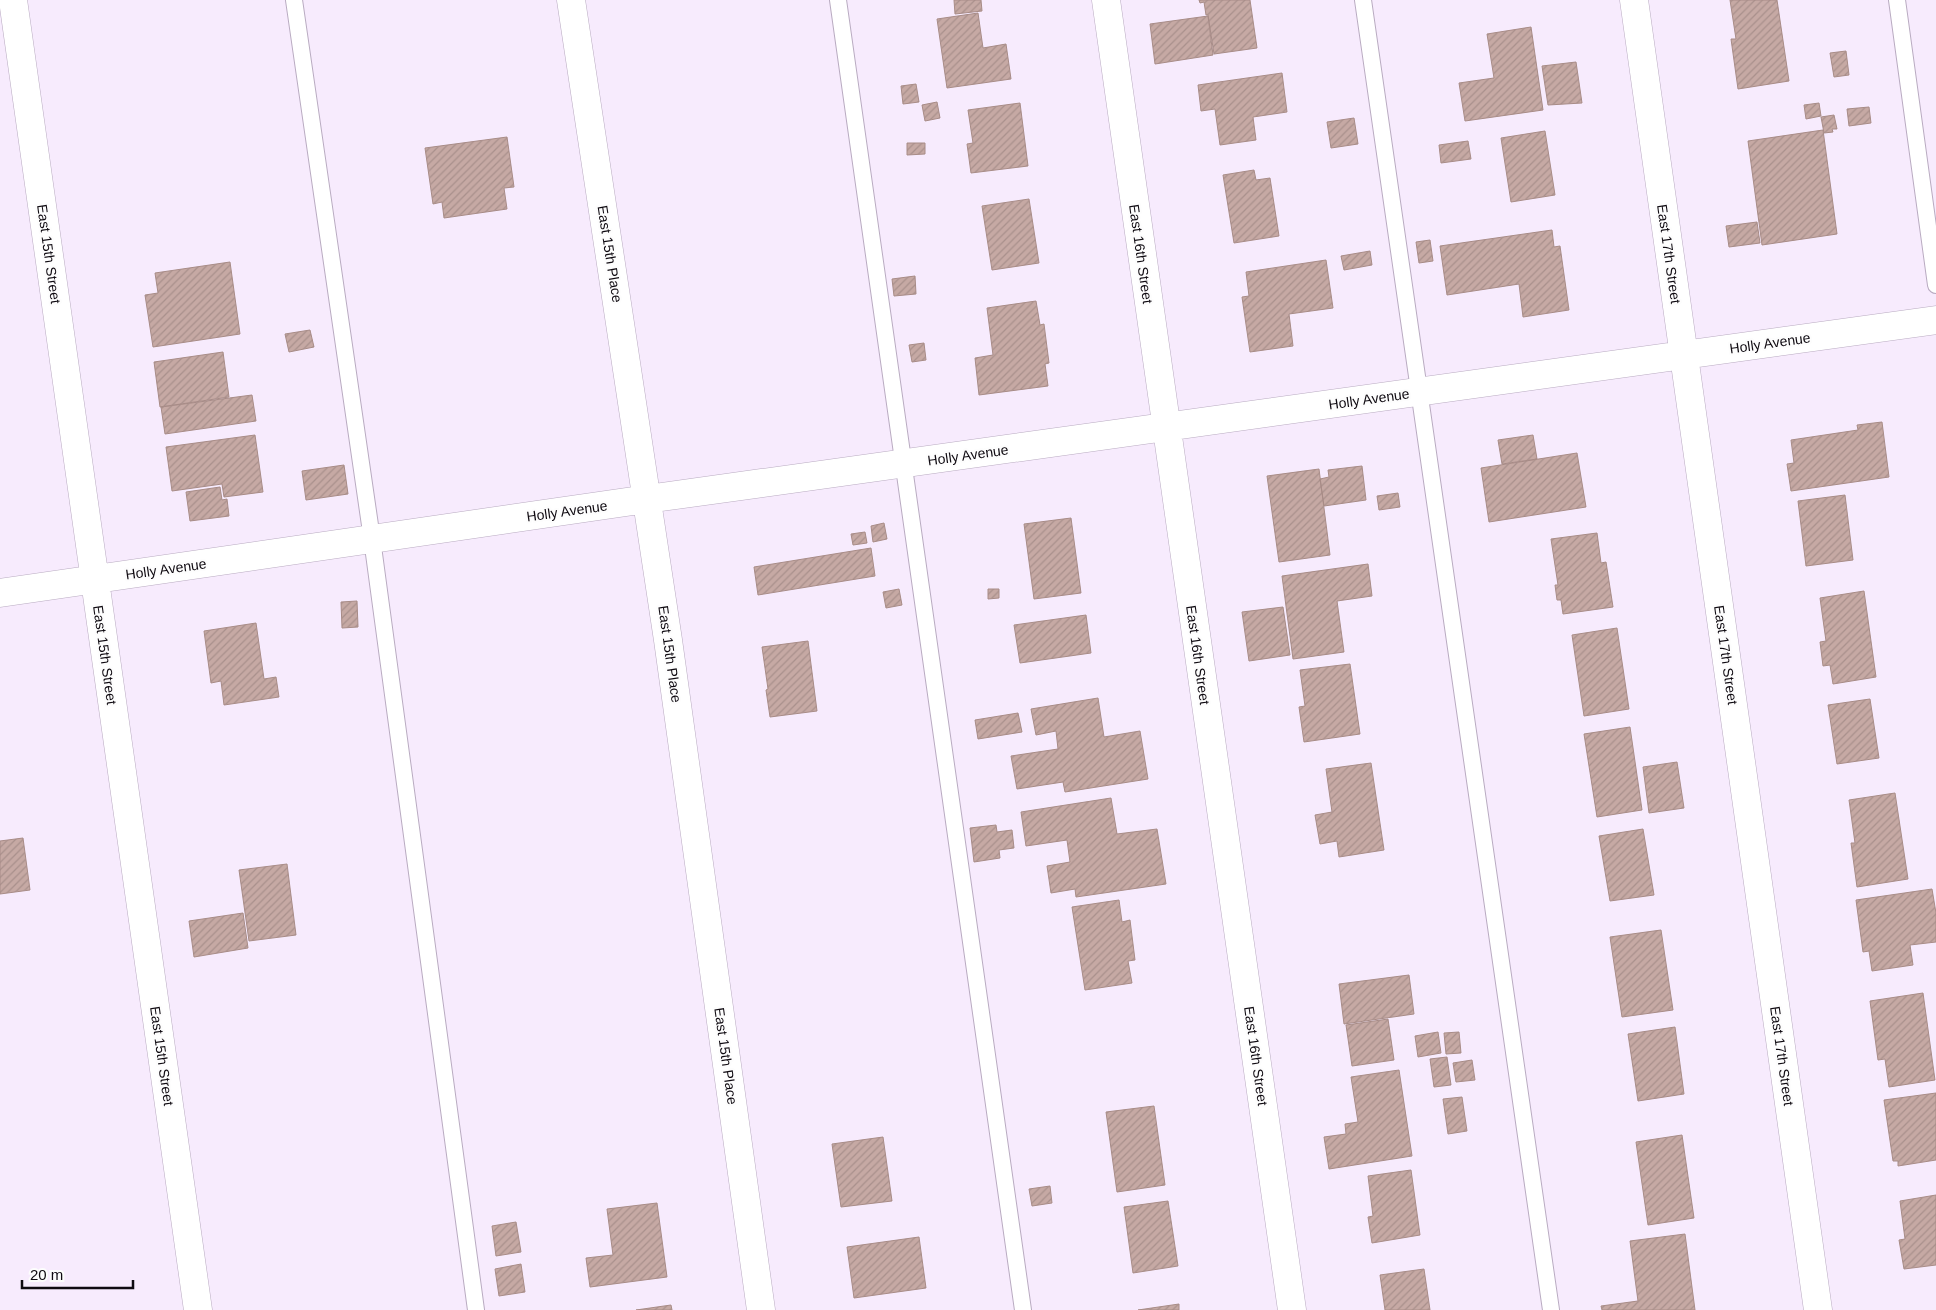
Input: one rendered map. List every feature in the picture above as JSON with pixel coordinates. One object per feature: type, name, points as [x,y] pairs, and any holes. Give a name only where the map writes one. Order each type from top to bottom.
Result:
[{"type":"street","name":"East 15th Street","points":[[13,0],[198,1310]]},
{"type":"street","name":"East 15th Place","points":[[571,0],[668,640],[761,1310]]},
{"type":"street","name":"East 16th Street","points":[[1106,0],[1165,427],[1292,1310]]},
{"type":"street","name":"East 17th Street","points":[[1634,0],[1818,1310]]},
{"type":"street","name":"Holly Avenue","points":[[0,593],[646,499],[1936,320]]},
{"type":"lane","points":[[294,0],[372,539],[476,1310]]},
{"type":"lane","points":[[838,0],[1023,1310]]},
{"type":"lane","points":[[1363,0],[1551,1310]]},
{"type":"lane","points":[[1897,0],[1936,285]]},
{"type":"building","points":[[954,0],[981,0],[982,11],[955,14]]},
{"type":"building","points":[[1199,0],[1250,0],[1257,48],[1214,54],[1208,15],[1206,15],[1204,2],[1200,3]]},
{"type":"building","points":[[1730,0],[1777,0],[1789,81],[1738,89],[1731,39],[1736,39]]},
{"type":"building","points":[[978,13],[983,48],[1006,44],[1011,79],[947,88],[937,19]]},
{"type":"building","points":[[1208,16],[1213,55],[1155,64],[1150,24]]},
{"type":"building","points":[[1531,27],[1543,110],[1465,121],[1459,83],[1494,78],[1487,34]]},
{"type":"building","points":[[1846,51],[1849,75],[1834,77],[1830,53]]},
{"type":"building","points":[[1576,62],[1582,103],[1548,105],[1542,66]]},
{"type":"building","points":[[1282,73],[1287,112],[1253,117],[1256,140],[1220,145],[1215,109],[1201,111],[1198,85]]},
{"type":"building","points":[[916,84],[919,102],[903,104],[901,86]]},
{"type":"building","points":[[937,102],[940,118],[925,121],[922,105]]},
{"type":"building","points":[[1020,103],[1028,166],[971,173],[967,144],[973,143],[968,110]]},
{"type":"building","points":[[1819,103],[1821,116],[1806,119],[1804,105]]},
{"type":"building","points":[[1869,107],[1871,123],[1849,126],[1847,109]]},
{"type":"building","points":[[1834,115],[1837,129],[1832,129],[1833,132],[1824,133],[1821,117]]},
{"type":"building","points":[[1354,118],[1358,144],[1331,148],[1327,122]]},
{"type":"building","points":[[1823,130],[1837,234],[1762,245],[1748,141]]},
{"type":"building","points":[[1545,131],[1555,195],[1511,202],[1501,138]]},
{"type":"building","points":[[507,137],[514,187],[504,188],[507,209],[444,218],[442,202],[433,204],[425,148]]},
{"type":"building","points":[[1468,141],[1471,159],[1441,163],[1439,145]]},
{"type":"building","points":[[907,143],[925,143],[925,154],[907,155]]},
{"type":"building","points":[[1254,170],[1256,180],[1270,178],[1279,236],[1234,243],[1223,175]]},
{"type":"building","points":[[1029,199],[1039,263],[992,270],[982,206]]},
{"type":"building","points":[[1757,222],[1760,243],[1729,247],[1726,226]]},
{"type":"building","points":[[1552,230],[1554,247],[1560,246],[1569,310],[1523,317],[1519,284],[1447,295],[1440,246]]},
{"type":"building","points":[[1430,240],[1433,261],[1419,263],[1416,242]]},
{"type":"building","points":[[1370,251],[1372,265],[1344,270],[1341,256]]},
{"type":"building","points":[[1326,260],[1333,308],[1289,314],[1293,346],[1250,352],[1242,297],[1249,296],[1246,272]]},
{"type":"building","points":[[230,262],[240,334],[153,347],[145,295],[158,293],[155,273]]},
{"type":"building","points":[[915,276],[916,294],[894,296],[892,279]]},
{"type":"building","points":[[1036,301],[1040,325],[1044,324],[1049,363],[1045,364],[1048,386],[979,395],[975,358],[993,355],[987,308]]},
{"type":"building","points":[[310,330],[314,347],[289,352],[285,334]]},
{"type":"building","points":[[924,343],[926,360],[912,362],[909,345]]},
{"type":"building","points":[[223,352],[229,397],[160,407],[154,362]]},
{"type":"building","points":[[252,395],[256,421],[165,434],[161,407]]},
{"type":"building","points":[[1882,422],[1889,477],[1791,491],[1787,464],[1794,463],[1791,440],[1858,430],[1857,425]]},
{"type":"building","points":[[255,435],[263,492],[224,497],[222,484],[172,491],[166,447]]},
{"type":"building","points":[[1533,435],[1537,459],[1502,464],[1498,440]]},
{"type":"building","points":[[1577,453],[1586,507],[1489,522],[1481,468]]},
{"type":"building","points":[[344,465],[348,494],[306,500],[302,471]]},
{"type":"building","points":[[1362,466],[1366,500],[1324,506],[1320,479],[1329,477],[1328,470]]},
{"type":"building","points":[[1319,469],[1330,555],[1279,562],[1267,476]]},
{"type":"building","points":[[220,487],[222,500],[227,499],[229,516],[190,521],[186,492]]},
{"type":"building","points":[[1398,493],[1400,507],[1379,510],[1377,496]]},
{"type":"building","points":[[1845,495],[1853,560],[1806,566],[1798,501]]},
{"type":"building","points":[[1071,518],[1081,593],[1034,599],[1024,524]]},
{"type":"building","points":[[884,523],[887,539],[873,542],[871,526]]},
{"type":"building","points":[[865,532],[867,543],[853,545],[851,534]]},
{"type":"building","points":[[1597,533],[1601,563],[1606,562],[1613,607],[1563,614],[1561,600],[1557,600],[1555,585],[1558,585],[1551,539]]},
{"type":"building","points":[[871,548],[875,576],[758,595],[754,567]]},
{"type":"building","points":[[1368,564],[1372,596],[1337,601],[1344,652],[1293,659],[1282,576]]},
{"type":"building","points":[[899,589],[902,605],[886,608],[883,592]]},
{"type":"building","points":[[988,589],[999,589],[999,598],[988,599]]},
{"type":"building","points":[[1864,591],[1876,677],[1833,684],[1830,665],[1823,666],[1820,642],[1826,641],[1820,598]]},
{"type":"building","points":[[357,601],[358,627],[342,628],[341,602]]},
{"type":"building","points":[[1283,607],[1290,655],[1249,661],[1242,612]]},
{"type":"building","points":[[1086,615],[1091,653],[1020,663],[1014,625]]},
{"type":"building","points":[[256,623],[264,679],[276,677],[279,697],[224,705],[221,681],[211,683],[204,631]]},
{"type":"building","points":[[1617,628],[1629,709],[1584,716],[1572,635]]},
{"type":"building","points":[[808,641],[817,711],[770,717],[762,647]]},
{"type":"building","points":[[1350,664],[1360,734],[1304,742],[1299,707],[1305,706],[1300,670]]},
{"type":"building","points":[[1098,698],[1104,737],[1140,731],[1148,779],[1065,792],[1063,782],[1017,789],[1011,756],[1058,749],[1056,731],[1036,735],[1031,709]]},
{"type":"building","points":[[1870,699],[1879,758],[1837,764],[1828,705]]},
{"type":"building","points":[[1018,713],[1022,732],[978,739],[975,720]]},
{"type":"building","points":[[1630,727],[1642,810],[1597,817],[1584,734]]},
{"type":"building","points":[[1677,762],[1684,808],[1649,813],[1643,767]]},
{"type":"building","points":[[1371,763],[1384,850],[1339,857],[1337,841],[1320,844],[1315,815],[1332,812],[1326,769]]},
{"type":"building","points":[[1895,793],[1908,879],[1857,887],[1851,843],[1855,843],[1849,800]]},
{"type":"building","points":[[1111,798],[1117,834],[1157,829],[1166,884],[1076,897],[1075,889],[1051,893],[1047,866],[1070,862],[1067,840],[1026,846],[1021,812]]},
{"type":"building","points":[[996,825],[997,832],[1012,830],[1014,848],[999,850],[1000,858],[974,862],[970,828]]},
{"type":"building","points":[[1643,829],[1654,895],[1610,901],[1599,836]]},
{"type":"building","points":[[23,838],[30,890],[0,894],[0,841]]},
{"type":"building","points":[[287,864],[296,935],[249,941],[239,870]]},
{"type":"building","points":[[1932,889],[1936,913],[1936,942],[1910,945],[1913,965],[1872,971],[1869,951],[1863,952],[1856,900]]},
{"type":"building","points":[[1119,900],[1122,922],[1130,920],[1135,960],[1128,961],[1132,983],[1085,990],[1072,907]]},
{"type":"building","points":[[243,913],[248,948],[194,957],[189,921]]},
{"type":"building","points":[[1661,930],[1673,1010],[1622,1017],[1610,937]]},
{"type":"building","points":[[1409,975],[1414,1014],[1344,1024],[1339,984]]},
{"type":"building","points":[[1923,993],[1935,1080],[1889,1087],[1885,1059],[1878,1060],[1870,1001]]},
{"type":"building","points":[[1388,1019],[1394,1060],[1352,1066],[1346,1025]]},
{"type":"building","points":[[1675,1027],[1684,1094],[1638,1101],[1628,1034]]},
{"type":"building","points":[[1438,1032],[1441,1053],[1418,1057],[1415,1036]]},
{"type":"building","points":[[1459,1032],[1461,1053],[1446,1054],[1444,1033]]},
{"type":"building","points":[[1447,1057],[1451,1085],[1434,1087],[1430,1059]]},
{"type":"building","points":[[1472,1060],[1475,1080],[1456,1082],[1453,1063]]},
{"type":"building","points":[[1399,1070],[1412,1156],[1329,1169],[1324,1137],[1346,1134],[1345,1124],[1358,1122],[1351,1077]]},
{"type":"building","points":[[1936,1093],[1936,1160],[1898,1166],[1898,1161],[1893,1161],[1884,1100]]},
{"type":"building","points":[[1462,1097],[1467,1131],[1448,1134],[1443,1099]]},
{"type":"building","points":[[1154,1106],[1165,1185],[1117,1192],[1106,1112]]},
{"type":"building","points":[[1682,1135],[1694,1218],[1648,1225],[1636,1142]]},
{"type":"building","points":[[883,1137],[892,1201],[841,1207],[832,1144]]},
{"type":"building","points":[[1411,1170],[1420,1235],[1372,1243],[1368,1217],[1373,1216],[1368,1176]]},
{"type":"building","points":[[1050,1186],[1052,1203],[1032,1206],[1029,1189]]},
{"type":"building","points":[[1936,1195],[1936,1265],[1904,1269],[1899,1240],[1905,1239],[1900,1201]]},
{"type":"building","points":[[1168,1201],[1178,1266],[1133,1273],[1124,1207]]},
{"type":"building","points":[[657,1203],[667,1277],[590,1287],[586,1258],[613,1255],[607,1209]]},
{"type":"building","points":[[516,1222],[521,1252],[496,1256],[492,1226]]},
{"type":"building","points":[[1685,1234],[1695,1310],[1602,1310],[1601,1306],[1638,1301],[1630,1241]]},
{"type":"building","points":[[919,1237],[926,1288],[854,1298],[847,1247]]},
{"type":"building","points":[[521,1264],[525,1292],[499,1296],[495,1269]]},
{"type":"building","points":[[1424,1269],[1430,1310],[1385,1310],[1380,1275]]},
{"type":"building","points":[[1179,1304],[1179,1310],[1138,1310]]},
{"type":"building","points":[[671,1305],[672,1310],[636,1310]]}]
